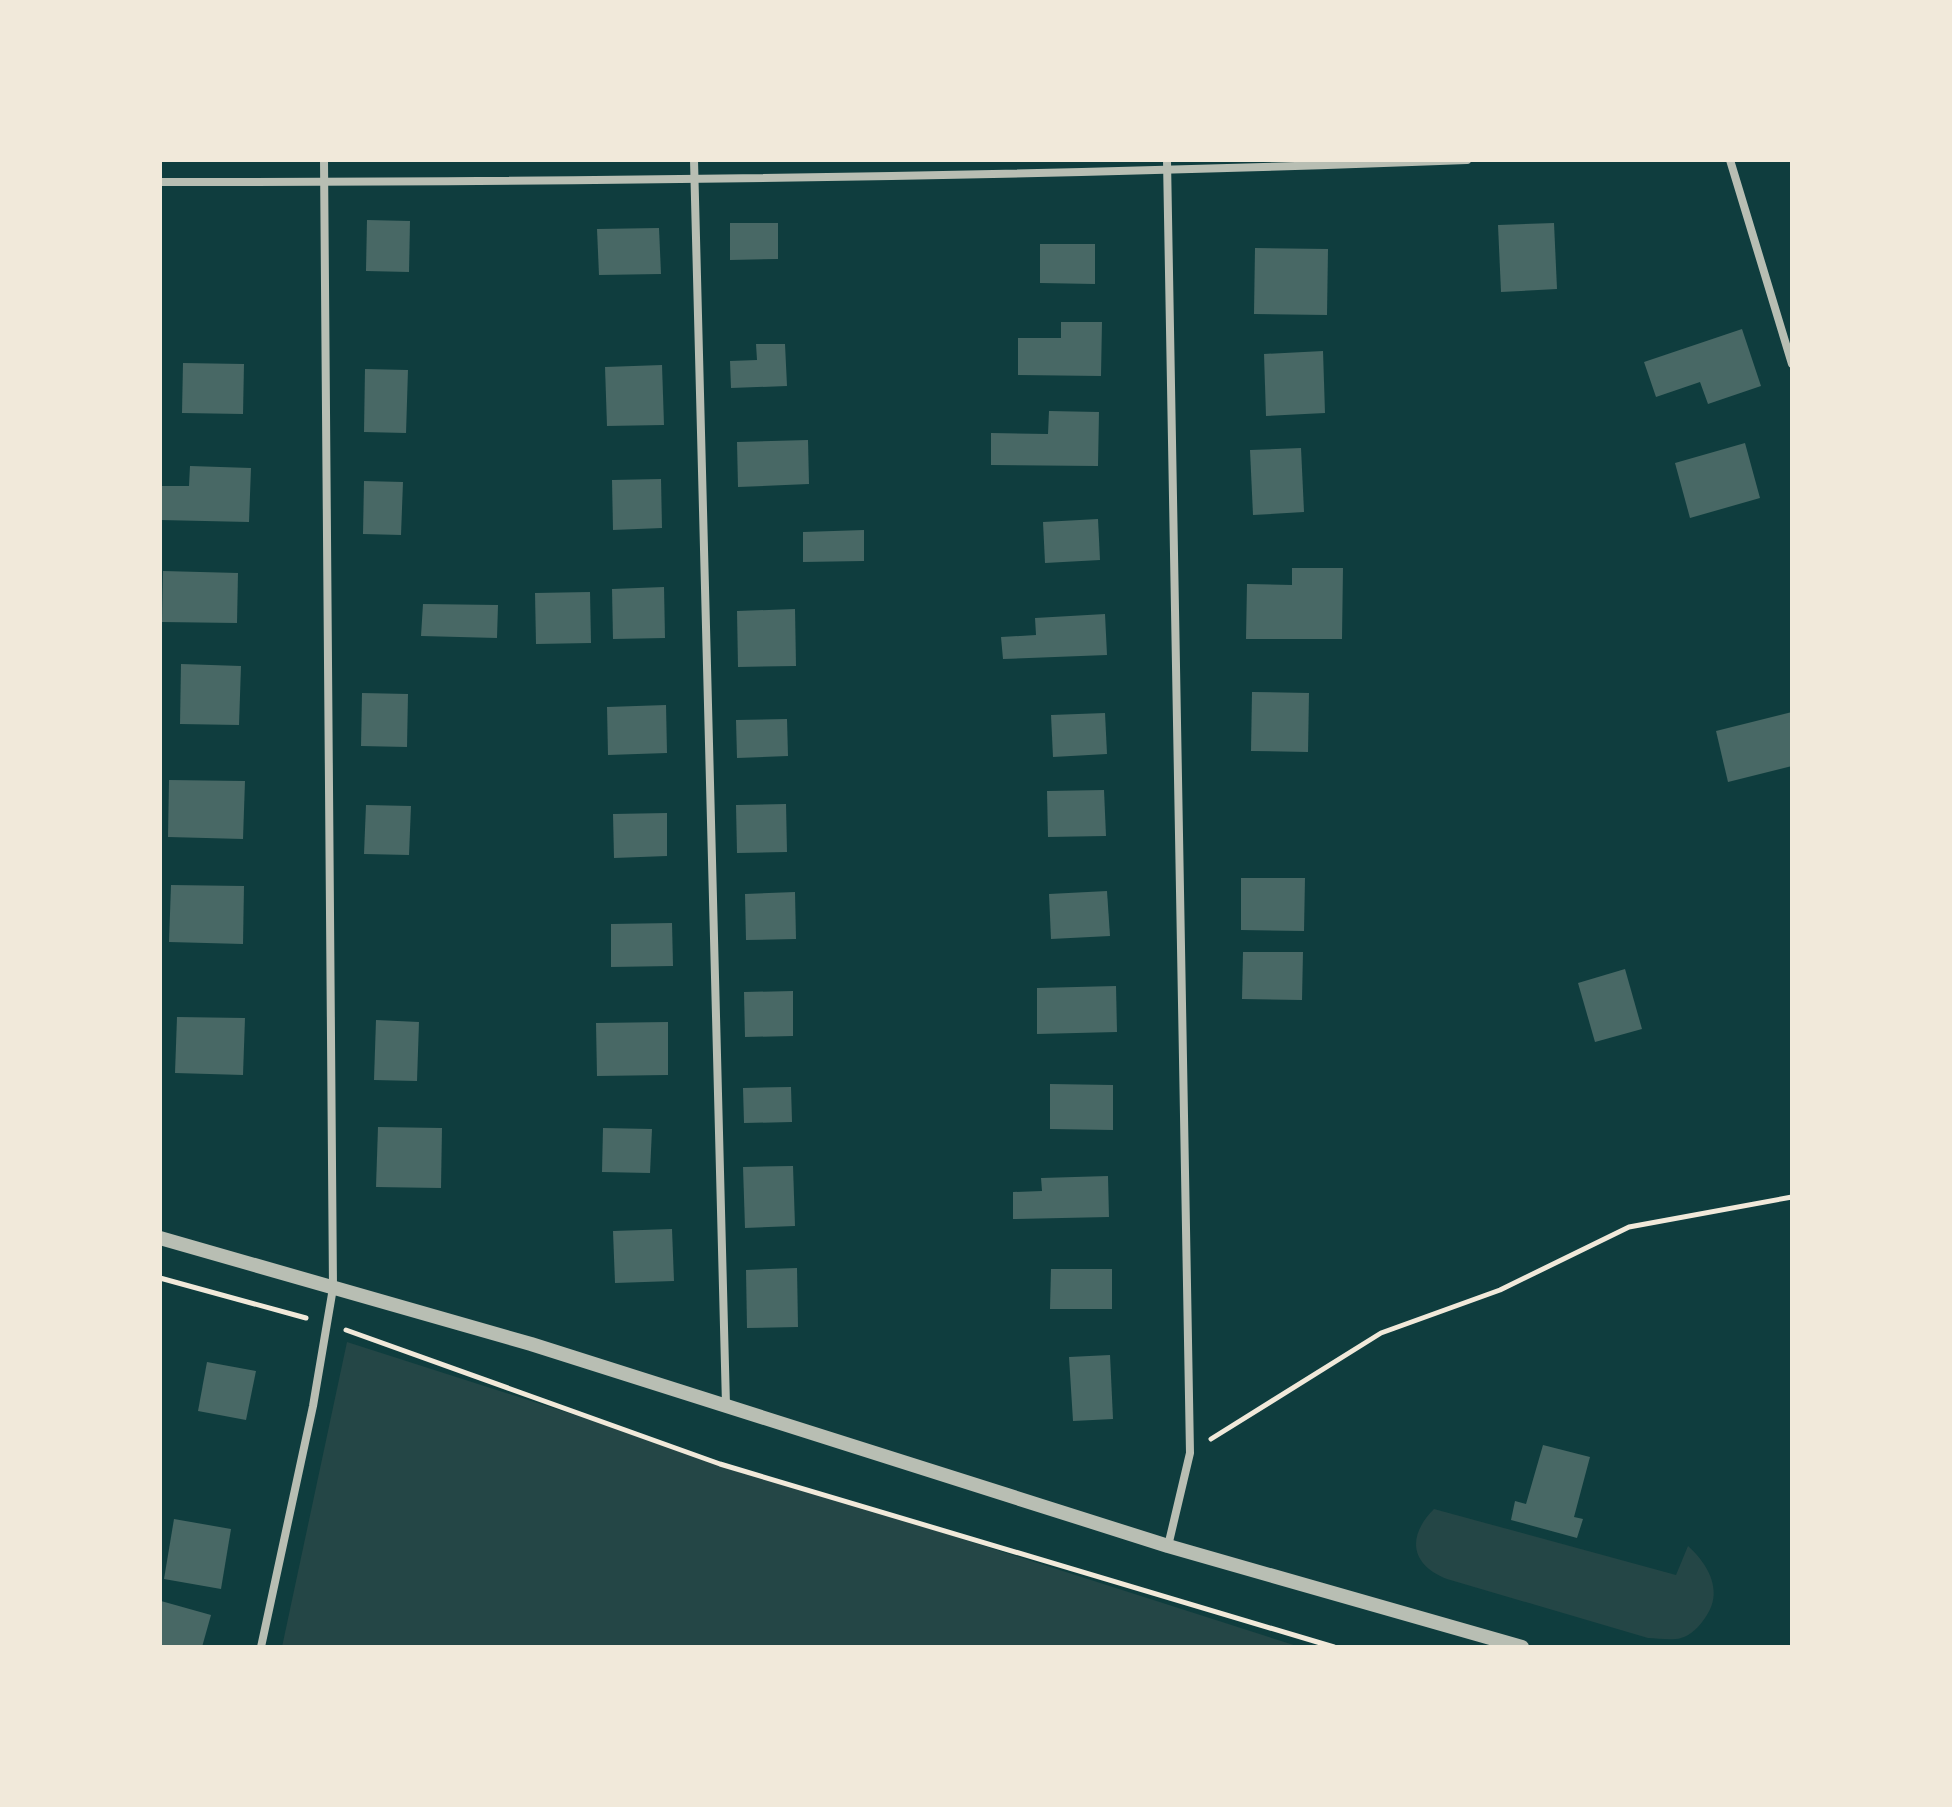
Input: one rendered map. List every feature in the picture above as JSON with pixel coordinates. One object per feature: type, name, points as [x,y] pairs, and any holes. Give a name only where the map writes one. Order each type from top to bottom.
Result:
[{"type":"street","points":[[261,1647],[313,1406],[333,1288],[324,160]]},
{"type":"street","points":[[694,160],[726,1405]]},
{"type":"street","points":[[1167,160],[1190,1453],[1168,1546]]},
{"type":"street","points":[[160,182],[1168,172],[1467,160]]},
{"type":"street","points":[[1730,160],[1792,364]]},
{"type":"street","points":[[160,1238],[531,1344],[1168,1546],[1522,1647]]},
{"type":"path","points":[[1190,1453],[1381,1333],[1500,1290],[1629,1227],[1792,1197]]},
{"type":"path","points":[[160,1278],[327,1324],[720,1464],[1334,1647]]},
{"type":"shaded area","points":[[347,1342],[1300,1647],[282,1647]]},
{"type":"shaded area","points":[[1434,1509],[1676,1575],[1688,1546],[1712,1579],[1711,1608],[1685,1637],[1648,1638],[1447,1579],[1426,1566],[1416,1549],[1419,1530]]},
{"type":"building","points":[[367,220],[410,221],[409,272],[366,271]]},
{"type":"building","points":[[730,223],[778,223],[778,259],[730,260]]},
{"type":"building","points":[[1554,223],[1557,289],[1501,292],[1498,225]]},
{"type":"building","points":[[659,228],[661,274],[599,275],[597,229]]},
{"type":"building","points":[[1040,244],[1095,244],[1095,284],[1040,283]]},
{"type":"building","points":[[1255,248],[1328,249],[1327,315],[1254,314]]},
{"type":"building","points":[[1061,322],[1102,322],[1101,376],[1018,375],[1018,338],[1061,338]]},
{"type":"building","points":[[1742,329],[1761,386],[1708,404],[1700,382],[1656,397],[1644,362]]},
{"type":"building","points":[[756,344],[785,344],[787,386],[731,388],[730,361],[757,360]]},
{"type":"building","points":[[1323,351],[1325,413],[1266,416],[1264,354]]},
{"type":"building","points":[[183,363],[244,364],[243,414],[182,413]]},
{"type":"building","points":[[662,365],[664,425],[607,426],[605,367]]},
{"type":"building","points":[[365,369],[408,370],[406,433],[364,432]]},
{"type":"building","points":[[1049,411],[1099,412],[1098,466],[991,465],[991,433],[1048,434]]},
{"type":"building","points":[[808,440],[809,484],[738,487],[737,442]]},
{"type":"building","points":[[1745,443],[1760,498],[1690,518],[1675,463]]},
{"type":"building","points":[[1301,448],[1304,512],[1253,515],[1250,450]]},
{"type":"building","points":[[190,466],[251,468],[249,522],[160,520],[160,486],[189,486]]},
{"type":"building","points":[[661,479],[662,528],[613,530],[612,480]]},
{"type":"building","points":[[364,481],[403,482],[401,535],[363,534]]},
{"type":"building","points":[[1098,519],[1100,560],[1045,563],[1043,522]]},
{"type":"building","points":[[864,530],[864,561],[803,562],[803,532]]},
{"type":"building","points":[[1292,568],[1343,568],[1342,639],[1246,639],[1247,584],[1292,585]]},
{"type":"building","points":[[163,571],[238,573],[237,623],[162,622]]},
{"type":"building","points":[[664,587],[665,638],[613,639],[612,589]]},
{"type":"building","points":[[590,592],[591,643],[536,644],[535,593]]},
{"type":"building","points":[[423,604],[498,605],[497,638],[421,636]]},
{"type":"building","points":[[795,609],[796,666],[738,667],[737,611]]},
{"type":"building","points":[[1105,614],[1107,655],[1003,659],[1001,637],[1036,635],[1035,618]]},
{"type":"building","points":[[181,664],[241,666],[239,725],[180,724]]},
{"type":"building","points":[[1252,692],[1309,693],[1308,752],[1251,751]]},
{"type":"building","points":[[362,693],[408,694],[407,747],[361,746]]},
{"type":"building","points":[[666,705],[667,753],[608,755],[607,707]]},
{"type":"building","points":[[1792,712],[1792,766],[1728,782],[1716,731]]},
{"type":"building","points":[[1105,713],[1107,754],[1053,757],[1051,715]]},
{"type":"building","points":[[787,719],[788,756],[737,758],[736,720]]},
{"type":"building","points":[[169,780],[245,781],[243,839],[168,837]]},
{"type":"building","points":[[1104,790],[1106,836],[1048,837],[1047,791]]},
{"type":"building","points":[[786,804],[787,852],[737,853],[736,805]]},
{"type":"building","points":[[366,805],[411,806],[409,855],[364,854]]},
{"type":"building","points":[[667,813],[667,856],[614,858],[613,814]]},
{"type":"building","points":[[1241,878],[1305,878],[1304,931],[1241,930]]},
{"type":"building","points":[[171,885],[244,886],[243,944],[169,942]]},
{"type":"building","points":[[1107,891],[1110,936],[1051,939],[1049,894]]},
{"type":"building","points":[[795,892],[796,939],[746,940],[745,894]]},
{"type":"building","points":[[672,923],[673,966],[611,967],[611,924]]},
{"type":"building","points":[[1243,952],[1303,952],[1302,1000],[1242,999]]},
{"type":"building","points":[[1625,969],[1642,1029],[1595,1042],[1578,983]]},
{"type":"building","points":[[1116,986],[1117,1032],[1037,1034],[1037,988]]},
{"type":"building","points":[[793,991],[793,1036],[745,1037],[744,992]]},
{"type":"building","points":[[177,1017],[245,1018],[243,1075],[175,1073]]},
{"type":"building","points":[[376,1020],[419,1022],[417,1081],[374,1080]]},
{"type":"building","points":[[668,1022],[668,1075],[597,1076],[596,1023]]},
{"type":"building","points":[[1050,1084],[1113,1085],[1113,1130],[1050,1129]]},
{"type":"building","points":[[791,1087],[792,1122],[744,1123],[743,1088]]},
{"type":"building","points":[[378,1127],[442,1128],[441,1188],[376,1187]]},
{"type":"building","points":[[603,1128],[652,1129],[650,1173],[602,1172]]},
{"type":"building","points":[[793,1166],[795,1226],[745,1228],[743,1167]]},
{"type":"building","points":[[1108,1176],[1109,1217],[1013,1219],[1013,1192],[1042,1191],[1041,1178]]},
{"type":"building","points":[[672,1229],[674,1281],[615,1283],[613,1231]]},
{"type":"building","points":[[797,1268],[798,1327],[747,1328],[746,1270]]},
{"type":"building","points":[[1051,1269],[1112,1269],[1112,1309],[1050,1309]]},
{"type":"building","points":[[1110,1355],[1113,1419],[1073,1421],[1069,1357]]},
{"type":"building","points":[[207,1362],[256,1371],[246,1420],[198,1411]]},
{"type":"building","points":[[1543,1445],[1590,1457],[1574,1517],[1583,1519],[1577,1538],[1511,1520],[1515,1501],[1526,1504]]},
{"type":"building","points":[[174,1519],[231,1529],[221,1589],[164,1579]]},
{"type":"building","points":[[161,1601],[211,1615],[202,1647],[160,1647]]}]
